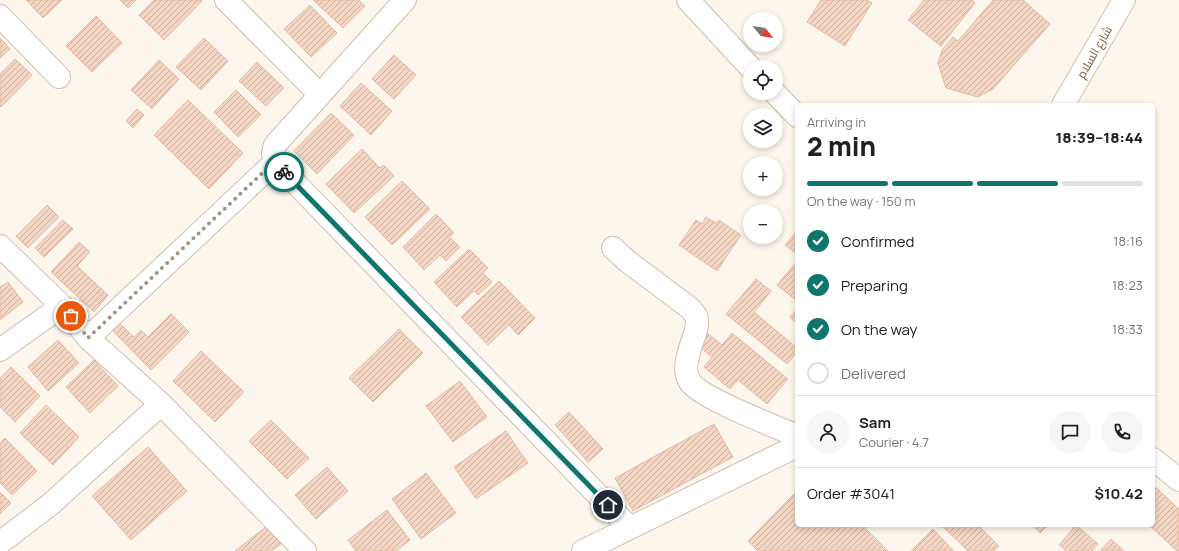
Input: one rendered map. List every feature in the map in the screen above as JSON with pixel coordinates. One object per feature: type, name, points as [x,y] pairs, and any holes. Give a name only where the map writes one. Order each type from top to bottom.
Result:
[{"type":"street","points":[[226,0],[320,95]]},
{"type":"street","points":[[405,0],[276,145],[273,153],[274,162],[630,528]]},
{"type":"street","points":[[688,0],[744,60]]},
{"type":"street","name":"شارع السلام","points":[[1064,103],[1124,0]]},
{"type":"street","points":[[0,16],[59,77]]},
{"type":"street","points":[[782,100],[795,114]]},
{"type":"street","points":[[88,338],[274,162]]},
{"type":"street","points":[[0,246],[62,306],[88,338],[161,404],[305,551]]},
{"type":"street","points":[[613,248],[627,262],[691,309],[697,317],[697,328],[691,343],[686,366],[689,381],[696,389],[732,408],[795,435]]},
{"type":"street","points":[[0,350],[62,306]]},
{"type":"street","points":[[0,543],[52,504],[161,404]]},
{"type":"street","points":[[583,551],[795,447]]},
{"type":"street","points":[[1155,460],[1179,480]]},
{"type":"building","points":[[26,0],[62,0],[43,18]]},
{"type":"building","points":[[120,0],[136,0],[128,8]]},
{"type":"building","points":[[154,0],[202,1],[164,40],[139,15]]},
{"type":"building","points":[[313,0],[359,0],[365,6],[343,28]]},
{"type":"building","points":[[821,0],[867,0],[872,3],[845,46],[807,22]]},
{"type":"building","points":[[924,0],[972,0],[975,3],[941,46],[908,20]]},
{"type":"building","points":[[993,0],[1023,0],[1050,24],[993,89],[978,97],[946,88],[938,63],[942,50],[953,37],[958,41]]},
{"type":"building","points":[[310,5],[337,33],[311,57],[284,29]]},
{"type":"building","points":[[96,16],[122,43],[92,72],[66,46]]},
{"type":"building","points":[[0,38],[10,49],[0,58]]},
{"type":"building","points":[[204,38],[228,61],[201,90],[176,67]]},
{"type":"building","points":[[394,55],[416,75],[394,99],[372,79]]},
{"type":"building","points":[[15,59],[32,75],[1,107],[0,74]]},
{"type":"building","points":[[159,60],[179,79],[152,109],[131,90]]},
{"type":"building","points":[[257,62],[284,88],[266,106],[239,81]]},
{"type":"building","points":[[361,83],[392,111],[371,135],[340,106]]},
{"type":"building","points":[[236,90],[261,115],[238,137],[214,112]]},
{"type":"building","points":[[188,100],[243,153],[209,189],[154,135]]},
{"type":"building","points":[[137,109],[144,115],[133,128],[126,121]]},
{"type":"building","points":[[331,113],[354,135],[317,174],[294,151]]},
{"type":"building","points":[[362,149],[380,168],[384,165],[394,176],[354,213],[326,184]]},
{"type":"building","points":[[402,181],[430,209],[392,245],[365,217]]},
{"type":"building","points":[[47,205],[59,217],[28,248],[16,236]]},
{"type":"building","points":[[436,214],[454,233],[449,237],[460,247],[446,261],[440,255],[424,270],[403,247]]},
{"type":"building","points":[[706,217],[716,223],[719,220],[741,235],[717,271],[679,245],[696,220],[702,224]]},
{"type":"building","points":[[63,220],[73,229],[44,257],[35,248]]},
{"type":"building","points":[[795,233],[795,252],[785,245]]},
{"type":"building","points":[[79,242],[90,252],[77,266],[108,295],[94,312],[51,272]]},
{"type":"building","points":[[469,249],[488,268],[483,273],[492,282],[478,295],[474,291],[457,307],[434,282]]},
{"type":"building","points":[[795,263],[795,299],[777,285]]},
{"type":"building","points":[[756,279],[771,291],[754,312],[795,346],[795,354],[787,364],[726,314]]},
{"type":"building","points":[[499,281],[535,318],[518,335],[509,325],[488,345],[461,317]]},
{"type":"building","points":[[8,282],[23,302],[0,320],[0,287]]},
{"type":"building","points":[[795,311],[795,322],[790,317]]},
{"type":"building","points":[[171,314],[189,332],[151,370],[112,330],[119,323],[134,337],[141,330],[148,337]]},
{"type":"building","points":[[399,329],[423,353],[373,402],[349,378]]},
{"type":"building","points":[[707,333],[722,345],[732,333],[788,379],[767,404],[738,380],[730,389],[704,367],[712,357],[697,345]]},
{"type":"building","points":[[58,340],[79,363],[48,391],[28,367]]},
{"type":"building","points":[[201,351],[244,392],[215,422],[173,381]]},
{"type":"building","points":[[94,360],[118,386],[90,413],[66,387]]},
{"type":"building","points":[[11,367],[40,396],[15,422],[0,407],[0,378]]},
{"type":"building","points":[[460,381],[487,417],[453,442],[426,406]]},
{"type":"building","points":[[46,405],[79,437],[53,465],[20,433]]},
{"type":"building","points":[[569,412],[603,449],[588,462],[555,425]]},
{"type":"building","points":[[271,420],[309,458],[287,479],[249,441]]},
{"type":"building","points":[[714,424],[733,457],[633,511],[615,478]]},
{"type":"building","points":[[506,431],[528,463],[476,499],[454,467]]},
{"type":"building","points":[[5,438],[37,471],[12,495],[0,483],[0,444]]},
{"type":"building","points":[[148,447],[187,491],[131,540],[92,496]]},
{"type":"building","points":[[327,467],[348,491],[316,519],[295,495]]},
{"type":"building","points":[[426,473],[456,513],[421,539],[392,499]]},
{"type":"building","points":[[1155,487],[1179,509],[1179,551],[1177,551],[1151,527],[1155,527]]},
{"type":"building","points":[[0,492],[11,503],[0,514]]},
{"type":"building","points":[[795,493],[795,527],[864,527],[888,551],[758,551],[748,541]]},
{"type":"building","points":[[387,510],[410,540],[396,551],[356,551],[348,540]]},
{"type":"building","points":[[267,526],[281,544],[271,551],[235,551]]},
{"type":"building","points":[[943,527],[980,527],[999,546],[994,551],[968,551]]},
{"type":"building","points":[[1034,527],[1046,527],[1040,533]]},
{"type":"building","points":[[1074,527],[1078,527],[1098,544],[1092,551],[1067,551],[1059,545]]},
{"type":"building","points":[[933,529],[954,551],[911,551]]},
{"type":"building","points":[[1111,539],[1124,551],[1100,551]]},
{"type":"way so far","points":[[71,316],[88,338],[274,162],[284,172]]},
{"type":"route","points":[[284,172],[608,505]]}]
